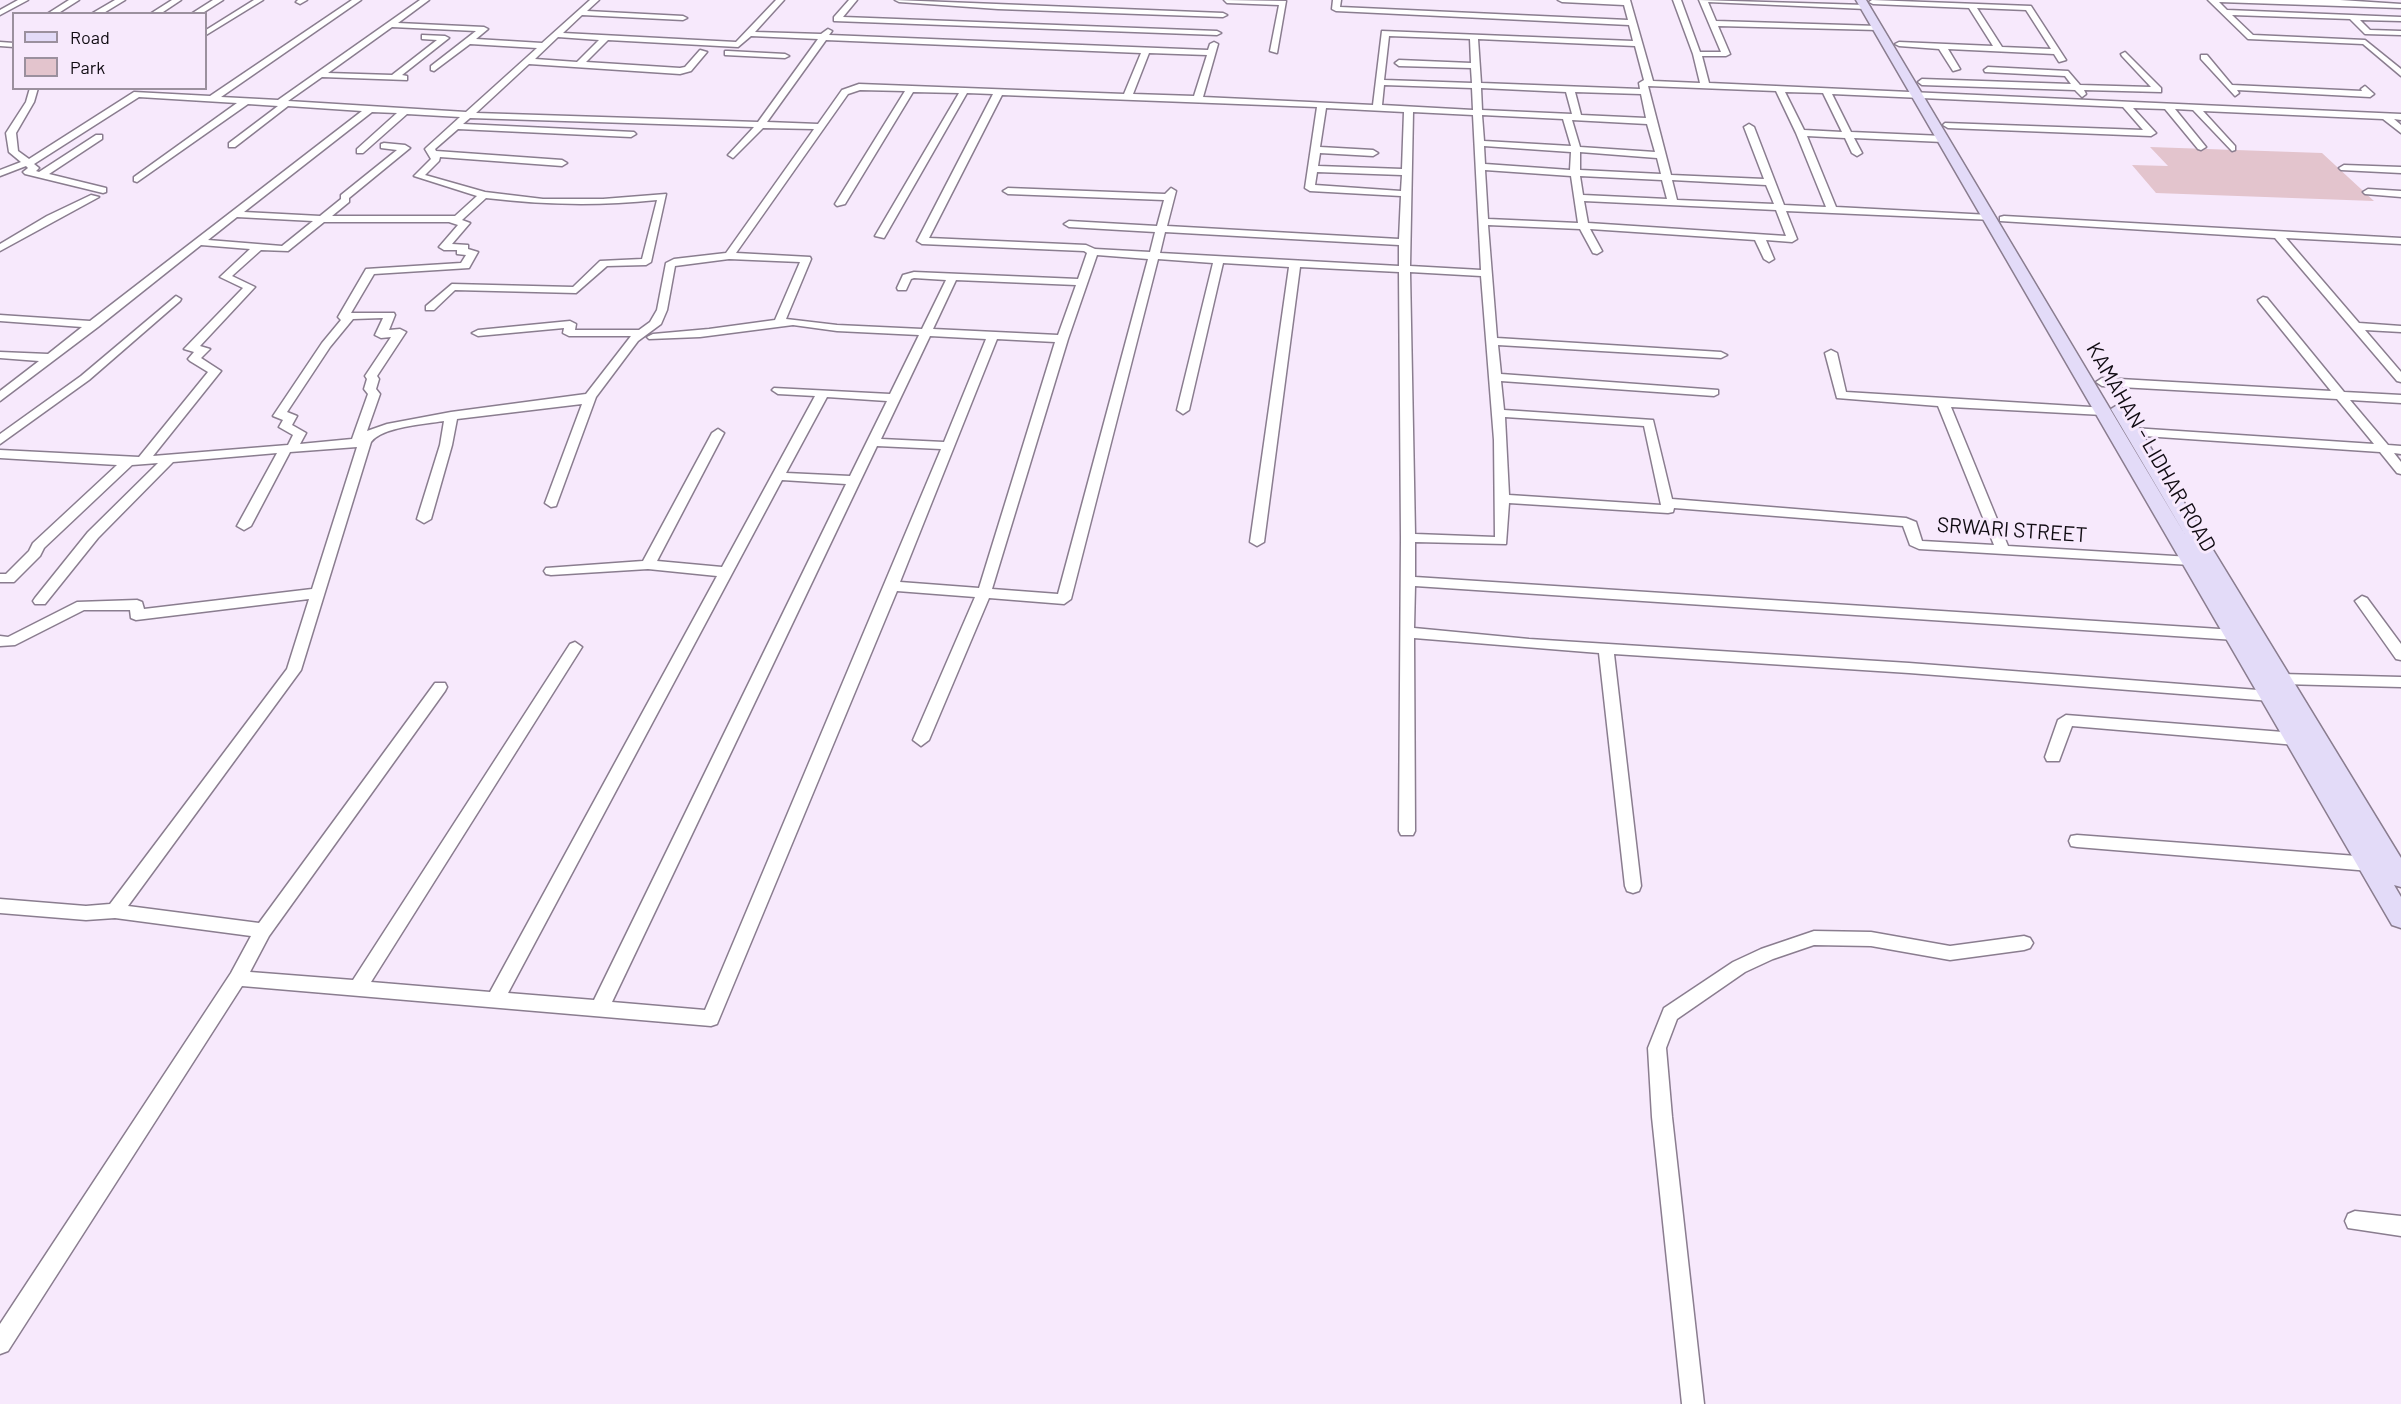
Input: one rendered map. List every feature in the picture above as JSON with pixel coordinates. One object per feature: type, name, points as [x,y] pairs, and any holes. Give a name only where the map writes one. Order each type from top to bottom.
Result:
[{"type":"main road","name":"KAMAHAN - LIDHAR ROAD","points":[[1868,2],[1878,28],[1923,91]]},
{"type":"main road","name":"KAMAHAN - LIDHAR ROAD","points":[[1868,2],[1899,44],[1923,91],[2103,411],[2401,918]]},
{"type":"main road","name":"KAMAHAN - LIDHAR ROAD","points":[[1997,219],[2133,432],[2401,878]]},
{"type":"street","points":[[0,13],[24,0]]},
{"type":"street","points":[[54,12],[75,0]]},
{"type":"street","points":[[99,12],[121,0]]},
{"type":"street","points":[[156,12],[177,0]]},
{"type":"street","points":[[198,12],[219,0]]},
{"type":"street","points":[[207,32],[259,0]]},
{"type":"street","points":[[213,98],[357,0]]},
{"type":"street","points":[[231,145],[284,102],[425,0]]},
{"type":"street","points":[[595,0],[436,143],[430,149],[436,159],[419,176],[484,195],[543,202],[603,202],[663,196],[646,262]]},
{"type":"street","points":[[479,33],[738,45],[751,34],[780,0]]},
{"type":"street","points":[[733,155],[759,126],[853,0]]},
{"type":"street","points":[[899,0],[1223,15]]},
{"type":"street","points":[[1046,47],[1068,0]]},
{"type":"street","points":[[1147,12],[1152,0]]},
{"type":"street","points":[[1198,99],[1227,0],[1283,3],[1274,51]]},
{"type":"street","points":[[1337,0],[1336,9],[1388,12],[1433,10],[1632,23]]},
{"type":"street","points":[[1677,0],[1697,54],[1705,86]]},
{"type":"street","points":[[1697,54],[1726,54],[1703,0],[1868,2],[2028,8],[2060,56],[1999,49],[1899,44]]},
{"type":"street","points":[[2212,0],[2338,2],[2401,6]]},
{"type":"street","points":[[2212,0],[2251,37],[2365,42],[2399,69]]},
{"type":"street","points":[[1558,2],[1626,1],[1647,87],[1651,121],[1673,203]]},
{"type":"street","points":[[1972,6],[1999,49]]},
{"type":"street","points":[[1388,12],[1389,32]]},
{"type":"street","points":[[2226,12],[2401,19]]},
{"type":"street","points":[[580,13],[683,18]]},
{"type":"street","points":[[2351,16],[2368,32]]},
{"type":"street","points":[[837,19],[1218,33]]},
{"type":"street","points":[[1714,23],[1878,28]]},
{"type":"street","points":[[392,25],[484,29],[434,68]]},
{"type":"street","points":[[2241,28],[2333,31]]},
{"type":"street","points":[[2356,31],[2401,33]]},
{"type":"street","points":[[1377,108],[1383,34],[1389,32],[1638,44]]},
{"type":"street","points":[[379,34],[445,38],[395,77]]},
{"type":"street","points":[[751,34],[1212,53]]},
{"type":"street","points":[[1408,538],[1501,541],[1504,499],[1499,413],[1486,273],[1474,36]]},
{"type":"street","points":[[578,65],[606,38]]},
{"type":"street","points":[[469,41],[545,46]]},
{"type":"street","points":[[599,45],[785,56]]},
{"type":"street","points":[[1942,46],[1956,69]]},
{"type":"street","points":[[1127,97],[1146,50]]},
{"type":"street","points":[[528,61],[680,71],[688,69],[704,52]]},
{"type":"street","points":[[1379,82],[1570,89],[1705,86],[1826,91],[2158,90],[2126,54]]},
{"type":"street","points":[[2204,57],[2251,111]]},
{"type":"street","points":[[1399,63],[1475,66]]},
{"type":"street","points":[[1988,70],[2068,74],[2089,103]]},
{"type":"street","points":[[323,75],[408,78]]},
{"type":"street","points":[[2230,87],[2368,92],[2378,102]]},
{"type":"street","points":[[729,256],[849,88],[911,88],[1198,99],[1651,121]]},
{"type":"street","points":[[840,204],[911,88]]},
{"type":"street","points":[[1570,89],[1576,149],[1575,173],[1583,226],[1597,250]]},
{"type":"street","points":[[1779,89],[1801,133],[1832,210]]},
{"type":"street","points":[[0,248],[98,194],[28,172],[34,168],[24,163],[14,152],[11,133],[30,102],[33,90]]},
{"type":"street","points":[[880,236],[965,90]]},
{"type":"street","points":[[0,173],[36,160],[141,91],[213,98],[468,114],[820,127]]},
{"type":"street","points":[[1826,91],[1857,153]]},
{"type":"street","points":[[1923,91],[2197,109],[2392,115],[2401,130]]},
{"type":"street","points":[[999,92],[922,241],[1086,248],[1093,252],[1155,256],[1486,273]]},
{"type":"street","points":[[136,179],[247,100]]},
{"type":"street","points":[[1322,105],[1310,188],[1408,194]]},
{"type":"street","points":[[1801,133],[1849,135],[1946,132],[2151,133],[2126,105]]},
{"type":"street","points":[[2168,107],[2201,147]]},
{"type":"street","points":[[0,396],[372,108]]},
{"type":"street","points":[[1407,831],[1408,538],[1404,242],[1408,194],[1409,109]]},
{"type":"street","points":[[2197,109],[2232,148]]},
{"type":"street","points":[[360,150],[406,110]]},
{"type":"street","points":[[455,126],[631,135]]},
{"type":"street","points":[[1484,222],[1792,239],[1749,126]]},
{"type":"street","points":[[40,176],[99,137]]},
{"type":"street","points":[[1479,143],[1661,155]]},
{"type":"street","points":[[200,242],[284,249],[346,200],[344,197],[405,148],[384,146]]},
{"type":"street","points":[[1316,150],[1373,153]]},
{"type":"street","points":[[433,154],[562,162]]},
{"type":"street","points":[[1480,167],[1770,182]]},
{"type":"street","points":[[2344,168],[2401,170]]},
{"type":"street","points":[[1313,169],[1408,172]]},
{"type":"street","points":[[2358,179],[2401,181]]},
{"type":"street","points":[[892,586],[1064,599],[1171,194],[1008,191]]},
{"type":"street","points":[[2368,192],[2401,194]]},
{"type":"street","points":[[115,911],[294,670],[374,394],[370,389],[373,379],[371,376],[400,332],[381,335],[390,315],[343,317],[370,271],[465,266],[473,252],[461,252],[464,248],[444,247],[465,223],[454,222],[484,195]]},
{"type":"street","points":[[1579,198],[2401,241]]},
{"type":"street","points":[[237,214],[322,219],[458,219]]},
{"type":"street","points":[[1069,224],[1404,242]]},
{"type":"street","points":[[2278,235],[2401,379]]},
{"type":"street","points":[[1759,237],[1769,259]]},
{"type":"street","points":[[0,238],[14,239]]},
{"type":"street","points":[[143,460],[215,371],[194,359],[204,349],[190,349],[250,286],[225,277],[259,247]]},
{"type":"street","points":[[921,740],[984,593],[1062,339],[1093,252]]},
{"type":"street","points":[[430,308],[452,287],[576,290],[604,263],[675,262],[729,256],[806,259],[780,320]]},
{"type":"street","points":[[1183,410],[1219,260]]},
{"type":"street","points":[[551,503],[590,397],[638,333],[655,324],[662,310],[670,265],[675,262]]},
{"type":"street","points":[[1257,542],[1295,264]]},
{"type":"street","points":[[902,288],[909,275],[1082,282]]},
{"type":"street","points":[[599,1009],[852,480],[896,398],[953,276]]},
{"type":"street","points":[[0,440],[85,378],[176,299]]},
{"type":"street","points":[[2263,300],[2344,396],[2401,470]]},
{"type":"street","points":[[244,526],[300,433],[285,427],[291,416],[279,416],[326,345],[350,316]]},
{"type":"street","points":[[0,318],[94,325]]},
{"type":"street","points":[[653,337],[726,331],[780,320],[808,321],[837,328],[1062,339]]},
{"type":"street","points":[[478,333],[570,324],[569,333],[594,334],[600,331],[638,333]]},
{"type":"street","points":[[2355,326],[2401,329]]},
{"type":"street","points":[[237,978],[711,1018],[892,586],[993,336]]},
{"type":"street","points":[[1492,341],[1721,355]]},
{"type":"street","points":[[1831,353],[1841,395],[2103,411]]},
{"type":"street","points":[[0,355],[51,358]]},
{"type":"street","points":[[1496,377],[1714,392]]},
{"type":"street","points":[[2102,382],[2401,399]]},
{"type":"street","points":[[778,390],[896,398]]},
{"type":"street","points":[[495,1000],[823,393]]},
{"type":"street","points":[[0,454],[128,462],[361,442],[371,434],[387,428],[451,416],[582,400],[590,397]]},
{"type":"street","points":[[1943,403],[2003,550]]},
{"type":"street","points":[[1499,413],[1649,423],[1668,509],[1504,499]]},
{"type":"street","points":[[424,519],[446,445],[451,416]]},
{"type":"street","points":[[2133,432],[2401,450]]},
{"type":"street","points":[[648,565],[718,433]]},
{"type":"street","points":[[873,442],[949,446]]},
{"type":"street","points":[[40,601],[93,535],[171,458]]},
{"type":"street","points":[[0,578],[9,579],[35,553],[38,546],[128,462]]},
{"type":"street","points":[[778,476],[852,480]]},
{"type":"street","name":"SRWARI STREET","points":[[1667,503],[1906,522],[1911,525],[1915,542],[1919,545],[2191,561]]},
{"type":"street","points":[[551,572],[648,565],[727,572]]},
{"type":"street","points":[[1407,581],[2235,635]]},
{"type":"street","points":[[0,640],[10,642],[82,605],[137,605],[136,615],[318,593]]},
{"type":"street","points":[[2362,601],[2401,655]]},
{"type":"street","points":[[1407,632],[1606,649],[1909,668],[2271,696]]},
{"type":"street","points":[[357,989],[575,647]]},
{"type":"street","points":[[1606,649],[1633,886]]},
{"type":"street","points":[[2281,679],[2401,682]]},
{"type":"street","points":[[0,1343],[237,978],[263,931],[440,687]]},
{"type":"street","points":[[2053,757],[2066,720],[2296,740]]},
{"type":"street","points":[[2077,842],[2370,864]]},
{"type":"street","points":[[0,906],[86,913],[115,911],[263,931]]},
{"type":"street","points":[[1693,1404],[1662,1117],[1657,1048],[1670,1014],[1739,968],[1767,954],[1814,938],[1871,939],[1950,952],[2024,943]]},
{"type":"street","points":[[2355,1221],[2401,1226]]},
{"type":"green space","points":[[2150,147],[2322,153],[2374,201],[2156,193],[2132,165],[2168,166]]}]
